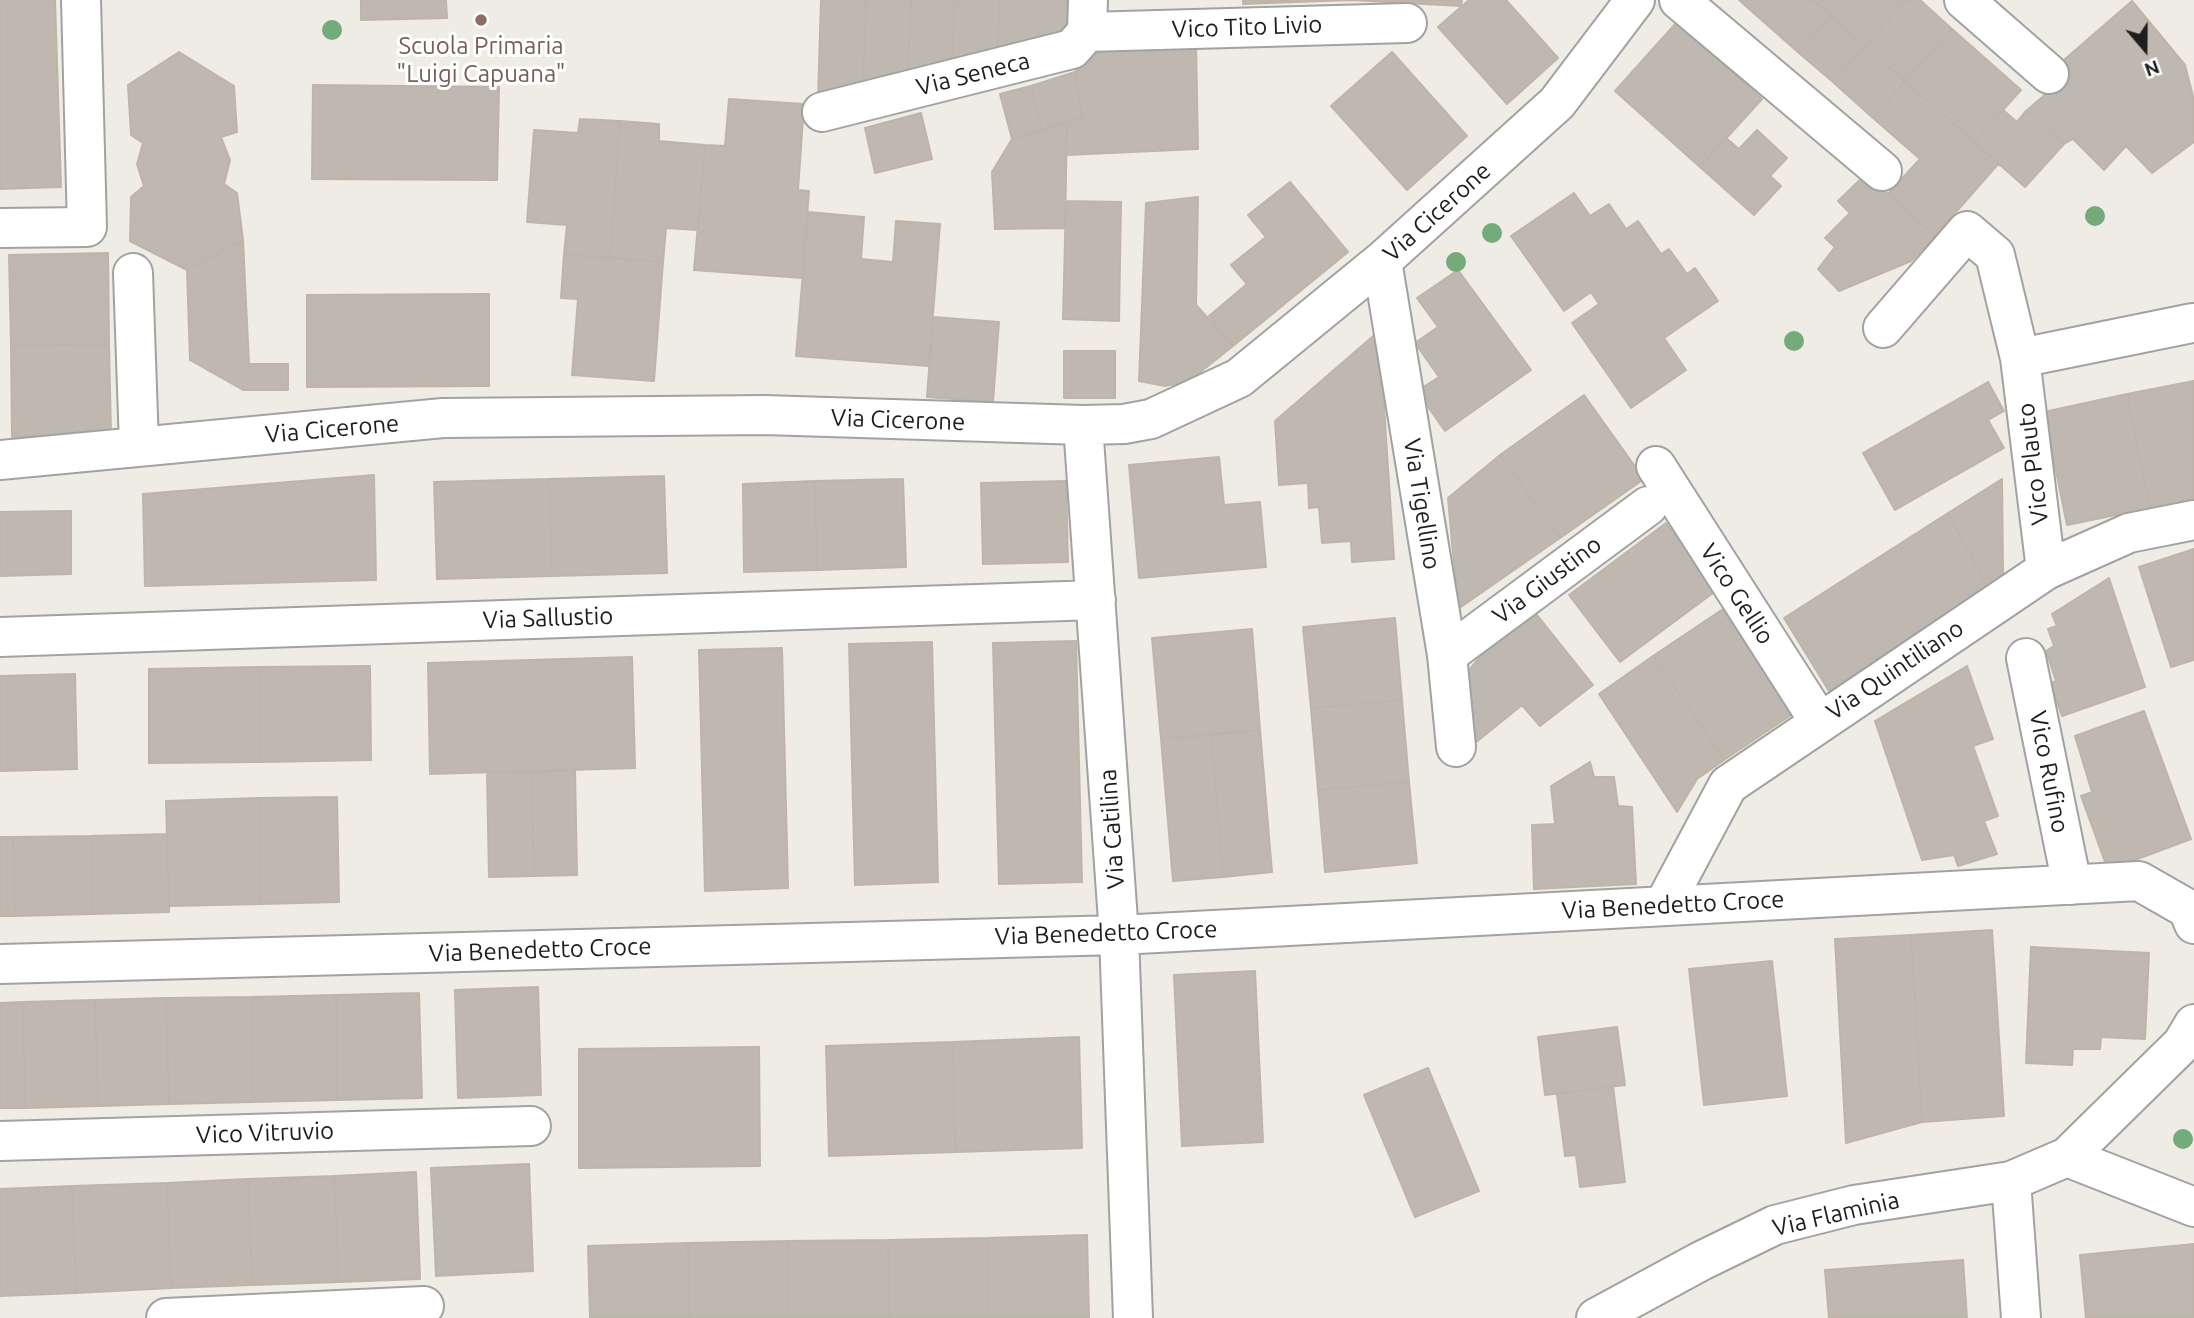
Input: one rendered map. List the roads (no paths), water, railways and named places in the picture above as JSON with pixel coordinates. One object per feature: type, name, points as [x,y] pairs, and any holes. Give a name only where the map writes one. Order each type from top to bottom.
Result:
[{"type":"street","points":[[0,228],[87,227],[81,0]]},
{"type":"street","name":"Via Cicerone","points":[[0,460],[443,418],[764,415],[1083,425],[1124,424],[1151,419],[1239,378],[1382,261],[1557,103],[1635,0]]},
{"type":"street","points":[[1679,0],[1882,171]]},
{"type":"street","points":[[1964,0],[2049,74]]},
{"type":"street","name":"Vico Tito Livio","points":[[1088,16],[1407,23]]},
{"type":"street","name":"Via Seneca","points":[[822,113],[1072,49],[1088,16]]},
{"type":"street","name":"Vico Plauto","points":[[1883,328],[1967,231],[1995,255],[2020,358],[2046,570]]},
{"type":"street","name":"Via Tigellino","points":[[1382,261],[1447,655],[1456,747]]},
{"type":"street","points":[[133,273],[139,446]]},
{"type":"street","points":[[2020,358],[2192,323]]},
{"type":"street","name":"Via Catilina","points":[[1083,425],[1119,935],[1133,1318]]},
{"type":"street","name":"Vico Gellio","points":[[1656,466],[1819,721]]},
{"type":"street","name":"Via Giustino","points":[[1447,655],[1648,506]]},
{"type":"street","name":"Via Quintiliano","points":[[1664,905],[1728,785],[2046,570],[2129,533],[2194,520]]},
{"type":"street","name":"Via Sallustio","points":[[0,637],[1096,600]]},
{"type":"street","name":"Vico Rufino","points":[[2026,658],[2072,885]]},
{"type":"street","name":"Via Benedetto Croce","points":[[0,964],[1119,935],[2139,881],[2188,909],[2194,924]]},
{"type":"street","points":[[2021,1318],[2011,1181],[2067,1157],[2182,1044],[2194,1024]]},
{"type":"street","name":"Vico Vitruvio","points":[[0,1141],[531,1126]]},
{"type":"street","points":[[2067,1157],[2194,1207]]},
{"type":"street","name":"Via Flaminia","points":[[1596,1318],[1700,1261],[1775,1225],[1854,1205],[2011,1181]]},
{"type":"street","points":[[166,1318],[424,1306]]},
{"type":"place","name":"Scuola Primaria \"Luigi Capuana\"","points":[[481,20]]}]
